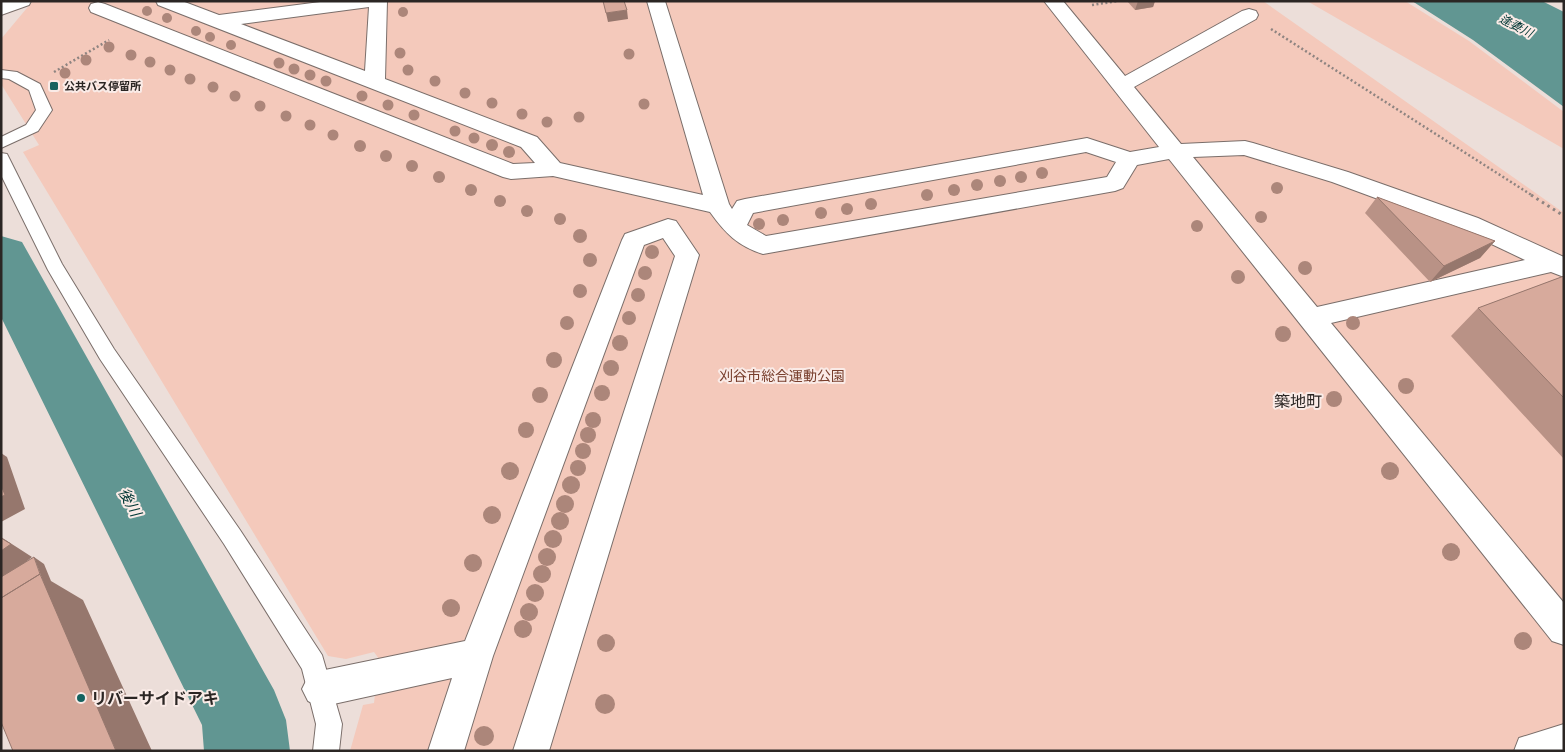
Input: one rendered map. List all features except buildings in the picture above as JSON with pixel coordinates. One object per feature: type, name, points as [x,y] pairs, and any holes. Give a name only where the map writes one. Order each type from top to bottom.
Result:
[{"type":"street","points":[[1,9],[22,1]]},
{"type":"street","points":[[165,1],[529,142],[553,169]]},
{"type":"street","points":[[217,22],[372,1]]},
{"type":"street","points":[[375,82],[378,1]]},
{"type":"street","points":[[656,1],[718,206],[734,228],[763,244],[1115,183],[1129,159]]},
{"type":"street","points":[[1053,1],[1564,629]]},
{"type":"street","points":[[98,8],[511,172],[553,169],[718,206]]},
{"type":"street","points":[[1121,86],[1250,16]]},
{"type":"street","points":[[734,228],[745,207],[1087,145],[1129,159],[1174,151],[1245,148],[1340,176],[1470,224],[1558,265]]},
{"type":"street","points":[[446,751],[476,656],[634,240],[718,206]]},
{"type":"street","points":[[532,751],[687,255],[668,227]]},
{"type":"street","points":[[1310,318],[1558,265]]},
{"type":"street","points":[[320,689],[476,656]]},
{"type":"street","points":[[1532,751],[1564,742]]},
{"type":"lane","points":[[1,74],[12,75],[35,87],[44,110],[32,128],[1,143]]},
{"type":"lane","points":[[1,158],[54,264],[107,354],[232,537],[313,664],[329,724],[326,751]]},
{"type":"path","points":[[1250,16],[1564,216]]},
{"type":"path","points":[[52,73],[138,24]]},
{"type":"green space","name":"刈谷市総合運動公園","points":[[1263,1],[1564,213],[1564,751],[350,751],[363,705],[374,703],[379,659],[374,652],[346,659],[328,656],[23,152],[39,145],[1,84],[1,39],[32,2]]},
{"type":"green space","points":[[1307,1],[1405,1],[1469,41],[1564,112],[1564,149]]},
{"type":"water","name":"逢妻川","points":[[1412,1],[1542,1],[1564,12],[1564,107],[1473,40]]},
{"type":"waterway","name":"後川","points":[[1,257],[244,720],[247,751]]},
{"type":"place","name":"公共バス停留所","points":[[54,86]]},
{"type":"place","name":"リバーサイドアキ","points":[[81,698]]},
{"type":"district","name":"築地町","points":[[1298,401]]}]
